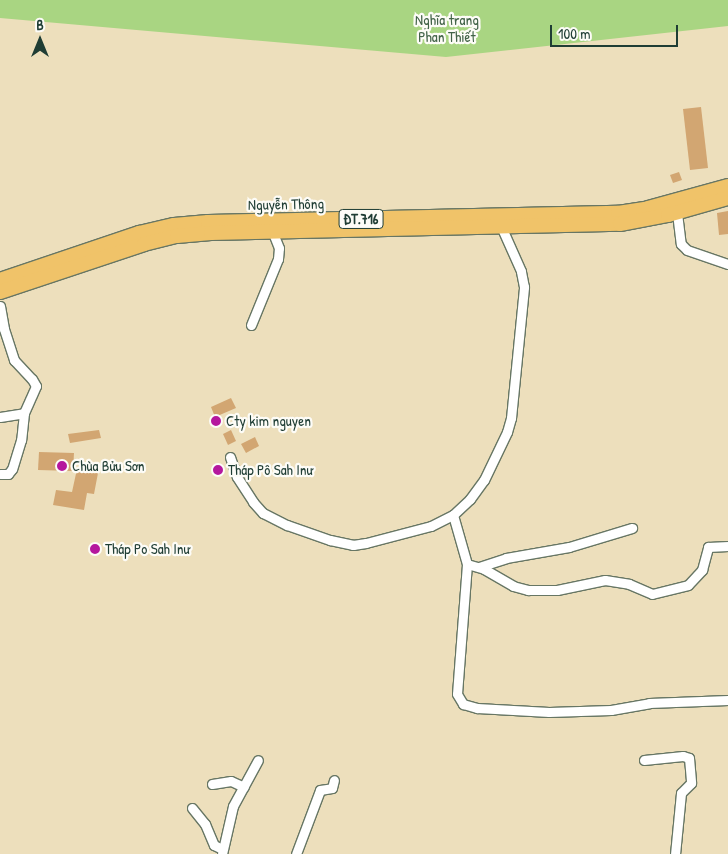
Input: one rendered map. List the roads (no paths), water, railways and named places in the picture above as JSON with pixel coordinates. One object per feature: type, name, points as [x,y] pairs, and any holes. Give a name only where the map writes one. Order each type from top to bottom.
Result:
[{"type":"main road","name":"Nguyễn Thông","points":[[0,292],[160,239],[211,233],[273,233],[499,222],[635,211],[728,186]]},
{"type":"main road","name":"Nguyễn Thông","points":[[0,280],[139,233],[174,225],[208,222],[620,224],[677,213],[728,198]]},
{"type":"street","points":[[677,213],[681,244],[688,250],[728,264]]},
{"type":"street","points":[[230,456],[237,478],[253,502],[263,512],[281,522],[330,540],[353,545],[366,544],[431,526],[453,515],[470,499],[484,480],[508,432],[511,418],[524,287],[521,271],[499,222]]},
{"type":"street","points":[[251,325],[278,259],[280,248],[273,233]]},
{"type":"street","points":[[0,306],[4,329],[14,360],[35,382],[35,389],[24,413],[21,440],[12,469],[8,474],[0,474]]},
{"type":"street","points":[[0,417],[24,413]]},
{"type":"street","points":[[453,515],[467,564],[457,694],[463,704],[508,711],[549,712],[611,710],[649,703],[728,700]]},
{"type":"street","points":[[479,567],[506,558],[569,547],[632,528]]},
{"type":"street","points":[[467,564],[479,567],[513,586],[528,590],[557,590],[605,580],[629,584],[652,594],[688,585],[702,570],[708,547],[728,546]]},
{"type":"street","points":[[644,760],[683,756],[689,758],[691,783],[681,793],[675,854]]},
{"type":"street","points":[[222,852],[233,806],[258,760]]},
{"type":"street","points":[[296,854],[320,790],[332,788],[334,780]]},
{"type":"street","points":[[212,784],[231,781],[244,787]]},
{"type":"street","points":[[192,808],[205,824],[212,842],[222,852]]},
{"type":"place","name":"Cty kim nguyen","points":[[216,421]]},
{"type":"place","name":"Chùa Bửu Sơn","points":[[62,466]]},
{"type":"place","name":"Tháp Pô Sah Inư","points":[[218,470]]},
{"type":"place","name":"Tháp Po Sah Inư","points":[[95,549]]},
{"type":"park label","name":"Nghĩa trang Phan Thiết","points":[[447,28]]}]
